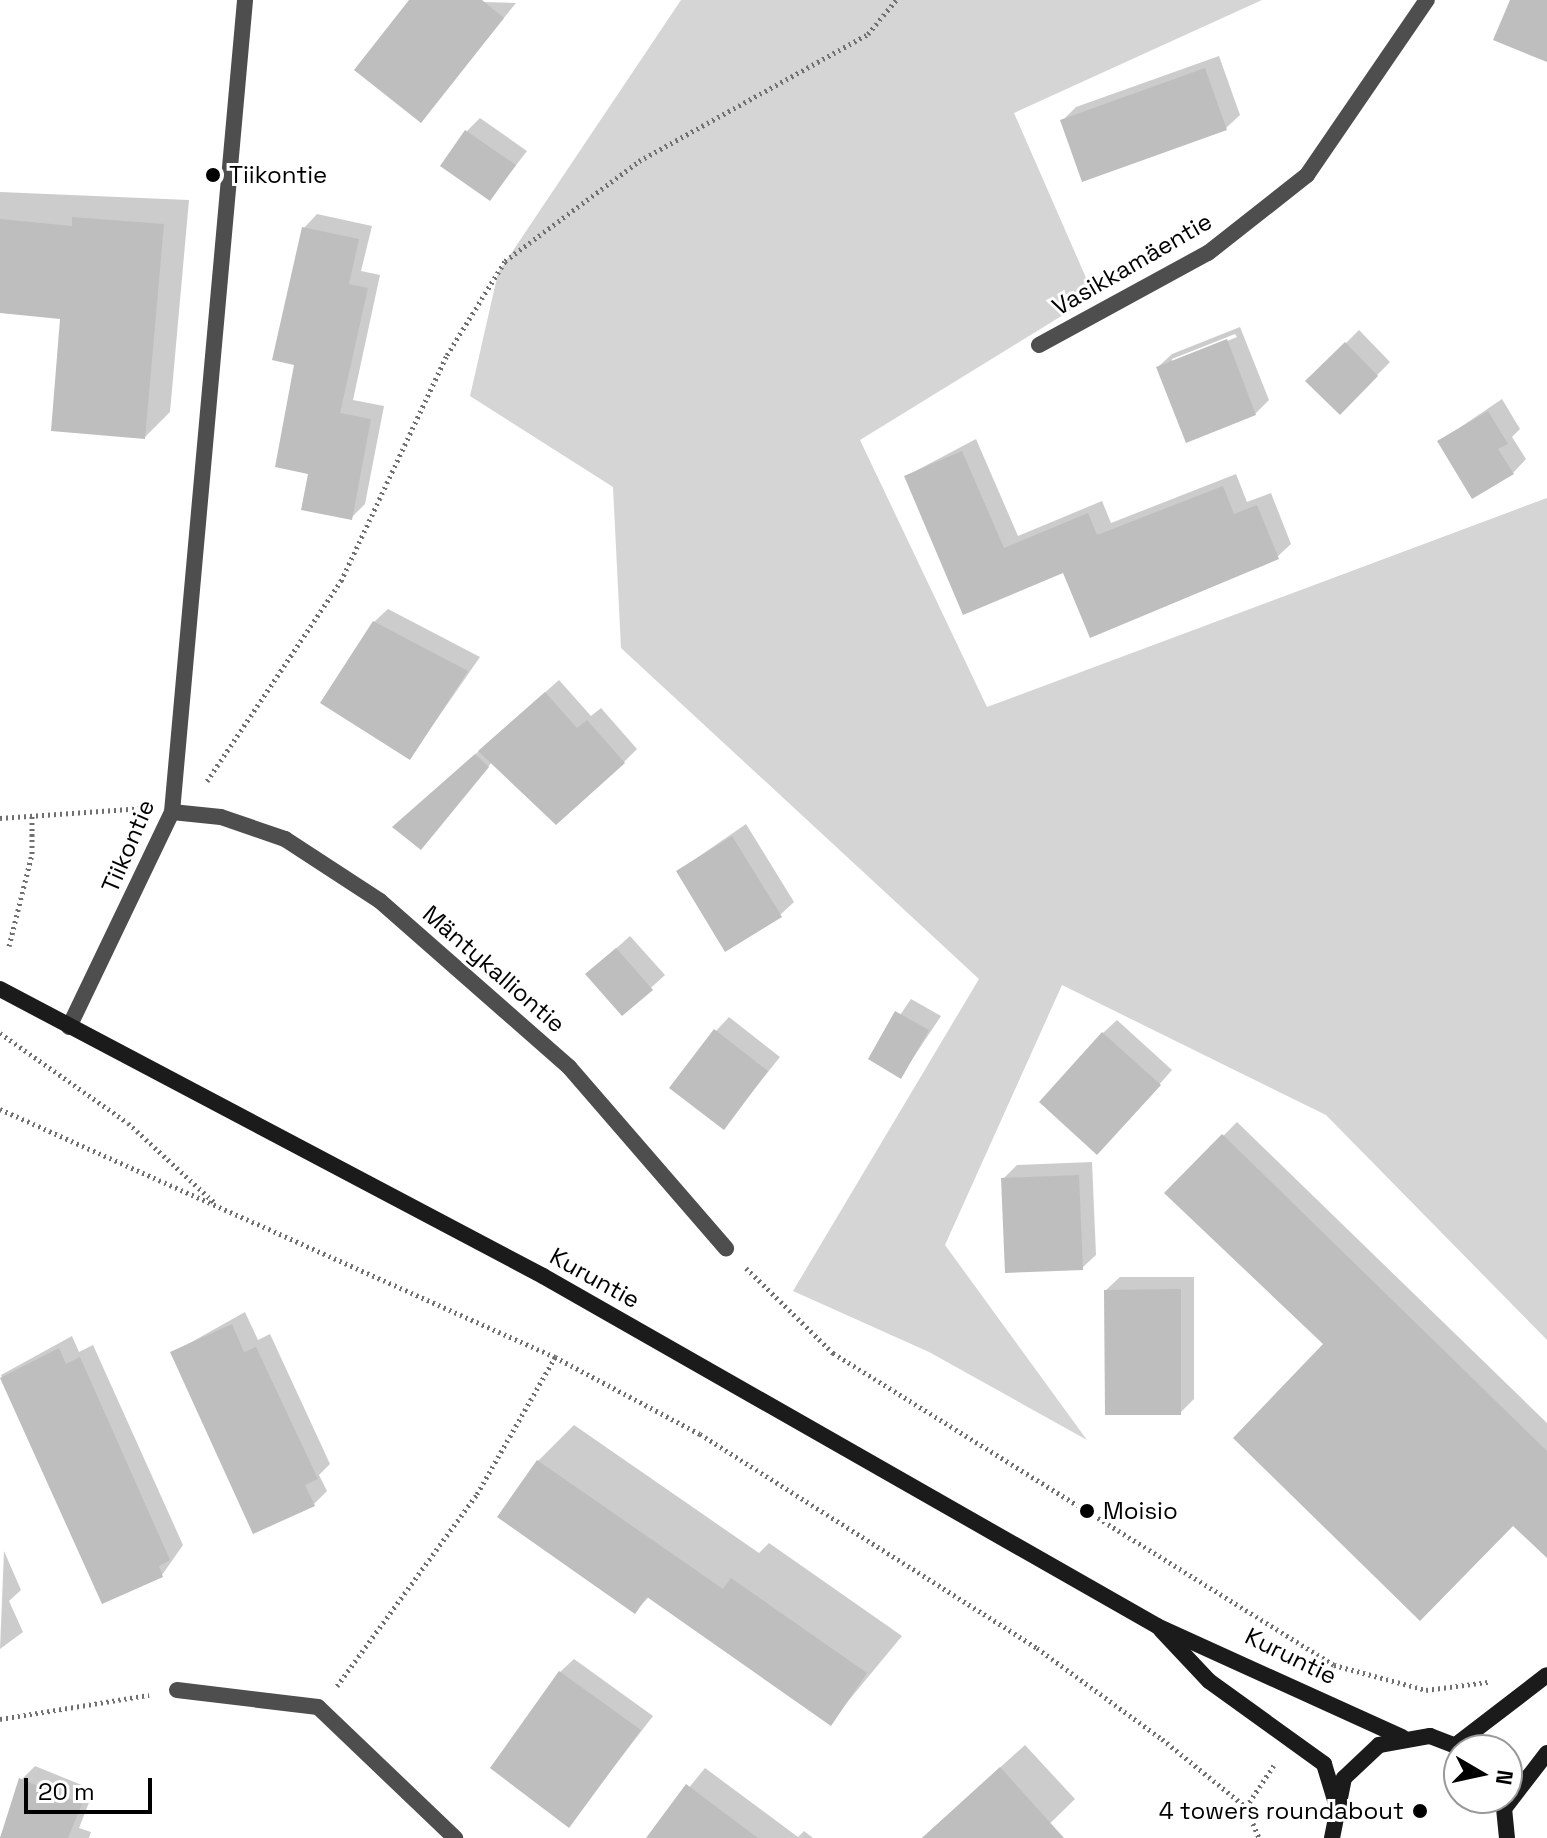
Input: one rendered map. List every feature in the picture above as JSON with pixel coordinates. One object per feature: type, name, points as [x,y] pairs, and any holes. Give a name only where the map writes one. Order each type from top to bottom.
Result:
[{"type":"main road","name":"Kuruntie","points":[[0,989],[543,1276],[1157,1626],[1402,1737],[1443,1744]]},
{"type":"main road","name":"Kuruntie","points":[[1157,1626],[1209,1681],[1324,1764],[1335,1801]]},
{"type":"main road","points":[[1475,1734],[1518,1693],[1547,1675]]},
{"type":"main road","points":[[1332,1838],[1335,1801],[1359,1759],[1402,1737]]},
{"type":"main road","points":[[1523,1781],[1547,1753]]},
{"type":"main road","points":[[1506,1814],[1507,1838]]},
{"type":"street","name":"Tiikontie","points":[[69,1027],[172,812],[245,0]]},
{"type":"street","name":"Vasikkamäentie","points":[[1039,345],[1208,253],[1307,175],[1427,0]]},
{"type":"street","name":"Mäntykalliontie","points":[[172,812],[285,839],[380,901],[569,1067],[726,1248]]},
{"type":"street","points":[[177,1690],[318,1707],[455,1838]]},
{"type":"path","points":[[190,814],[217,761],[341,581],[447,355],[505,261],[639,161],[868,34],[896,0]]},
{"type":"path","points":[[0,818],[172,812]]},
{"type":"path","points":[[9,946],[32,854],[32,815]]},
{"type":"path","points":[[0,1033],[128,1123],[220,1208]]},
{"type":"path","points":[[0,1109],[555,1357],[700,1434],[1037,1648],[1246,1807],[1259,1838]]},
{"type":"path","points":[[726,1248],[833,1353],[1334,1665],[1426,1690],[1487,1681],[1518,1693]]},
{"type":"path","points":[[318,1707],[477,1494],[555,1357]]},
{"type":"path","points":[[0,1719],[177,1690]]},
{"type":"shaded area","points":[[681,0],[1262,0],[1014,113],[1094,296],[860,440],[987,707],[1547,498],[1547,1340],[1326,1115],[1062,985],[945,1245],[1087,1440],[929,1352],[793,1291],[979,979],[621,648],[613,487],[470,396],[498,273]]},
{"type":"building","points":[[409,0],[482,0],[504,18],[421,123],[354,70]]},
{"type":"building","points":[[1510,0],[1547,0],[1547,62],[1493,40]]},
{"type":"building","points":[[1205,68],[1227,130],[1082,182],[1060,120]]},
{"type":"building","points":[[465,130],[516,165],[490,201],[440,166]]},
{"type":"building","points":[[72,217],[164,224],[145,439],[51,431],[60,319],[0,313],[0,219],[72,226]]},
{"type":"building","points":[[302,227],[359,239],[349,284],[368,288],[340,413],[371,419],[352,520],[301,510],[308,474],[275,467],[294,365],[272,360]]},
{"type":"building","points":[[1227,339],[1256,415],[1186,443],[1156,367]]},
{"type":"building","points":[[1345,342],[1378,376],[1340,415],[1305,381]]},
{"type":"building","points":[[1488,411],[1508,444],[1498,449],[1514,474],[1472,499],[1437,441]]},
{"type":"building","points":[[962,451],[1004,548],[1088,513],[1097,535],[1223,486],[1234,514],[1257,505],[1279,559],[1090,638],[1063,573],[963,615],[904,476]]},
{"type":"building","points":[[373,621],[468,671],[410,760],[320,703]]},
{"type":"building","points":[[545,692],[577,728],[587,720],[625,763],[556,825],[478,751]]},
{"type":"building","points":[[475,754],[489,767],[421,850],[392,827]]},
{"type":"building","points":[[732,836],[782,917],[725,952],[676,871]]},
{"type":"building","points":[[616,948],[653,990],[622,1016],[585,974]]},
{"type":"building","points":[[895,1011],[929,1030],[901,1079],[868,1059]]},
{"type":"building","points":[[714,1029],[768,1071],[724,1130],[669,1088]]},
{"type":"building","points":[[1102,1032],[1161,1085],[1097,1155],[1039,1102]]},
{"type":"building","points":[[1222,1134],[1547,1451],[1547,1558],[1513,1526],[1420,1621],[1233,1438],[1323,1344],[1164,1193]]},
{"type":"building","points":[[1079,1175],[1083,1270],[1005,1273],[1001,1178]]},
{"type":"building","points":[[1181,1289],[1181,1415],[1105,1415],[1104,1290]]},
{"type":"building","points":[[232,1324],[244,1352],[256,1347],[318,1479],[305,1485],[315,1506],[253,1534],[170,1352]]},
{"type":"building","points":[[59,1348],[66,1364],[80,1357],[170,1560],[159,1566],[163,1577],[102,1604],[0,1378]]},
{"type":"building","points":[[537,1460],[723,1589],[731,1578],[867,1673],[831,1726],[647,1597],[635,1614],[497,1517]]},
{"type":"building","points":[[559,1671],[641,1730],[569,1828],[490,1768]]},
{"type":"building","points":[[1000,1767],[1064,1838],[922,1838]]},
{"type":"building","points":[[19,1778],[82,1804],[68,1838],[0,1838]]},
{"type":"building","points":[[686,1784],[758,1838],[646,1838]]},
{"type":"place","name":"Tiikontie","points":[[213,175]]},
{"type":"place","name":"Moisio","points":[[1087,1511]]},
{"type":"place","name":"4 towers roundabout","points":[[1420,1811]]}]
